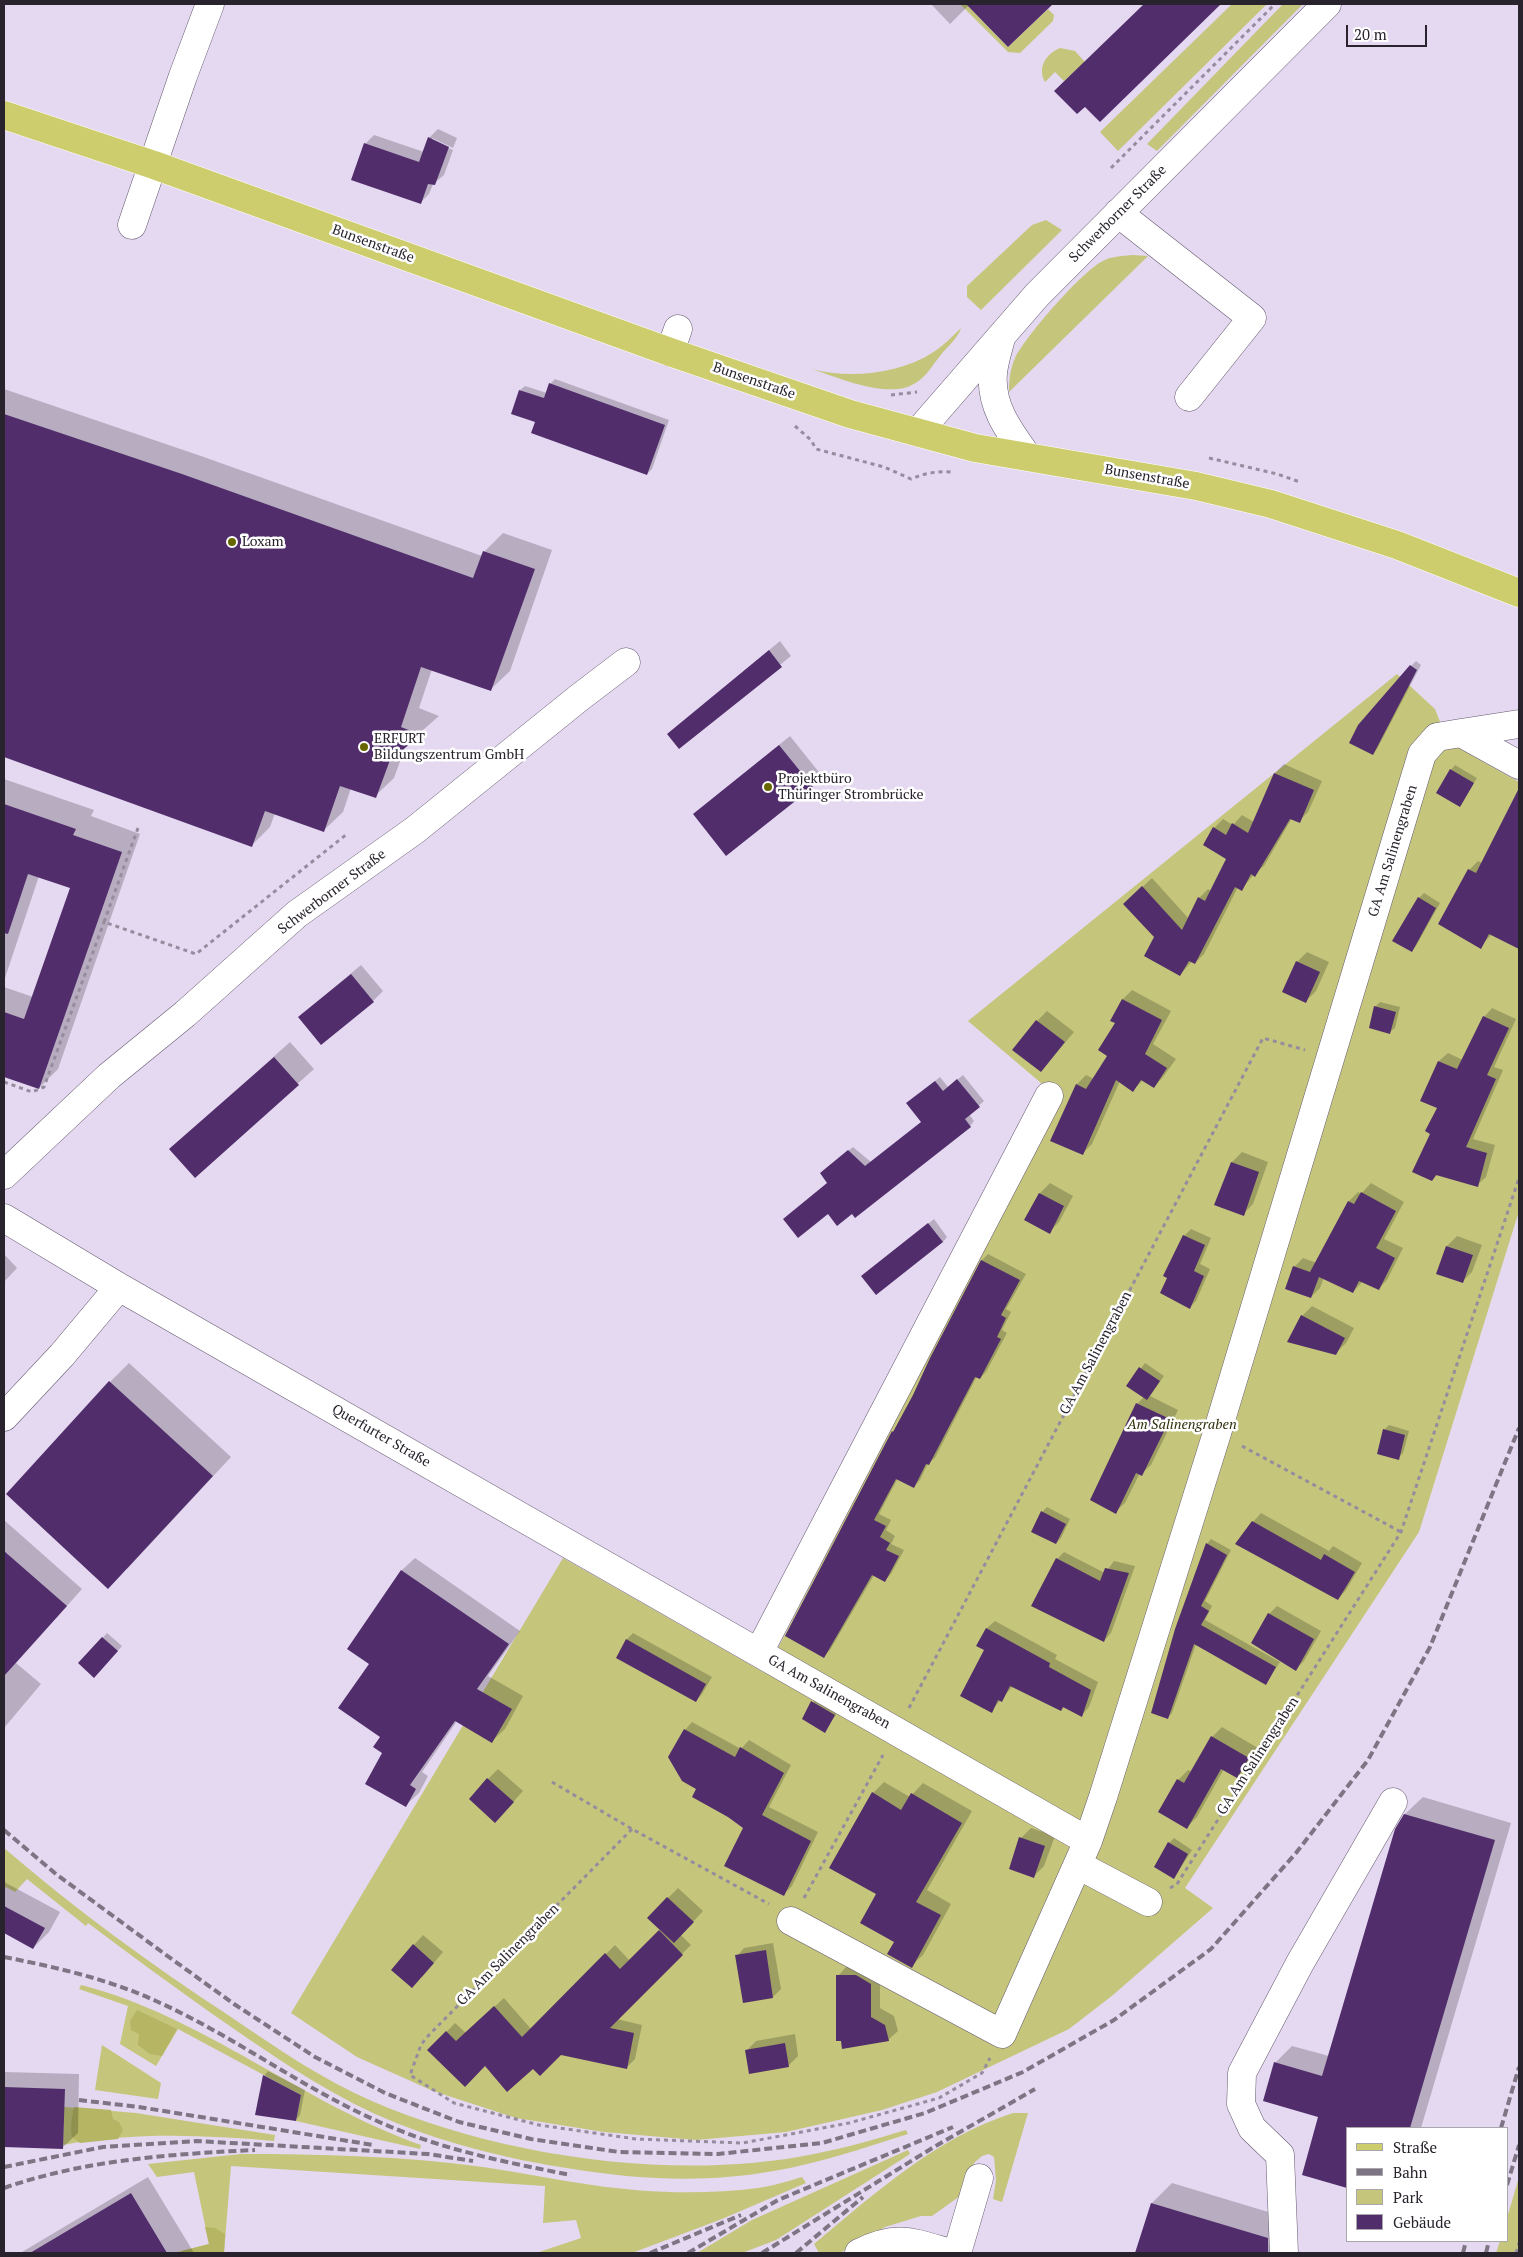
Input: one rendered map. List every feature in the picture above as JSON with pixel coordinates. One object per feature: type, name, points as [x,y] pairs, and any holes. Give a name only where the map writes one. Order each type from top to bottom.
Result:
[{"type":"main road","name":"Bunsenstraße","points":[[4,115],[674,340],[850,414],[975,448],[1196,486],[1271,504],[1397,545],[1519,593]]},
{"type":"street","points":[[132,225],[210,4]]},
{"type":"street","name":"Schwerborner Straße","points":[[918,432],[1037,295],[1327,4]]},
{"type":"street","points":[[1118,213],[1252,318],[1189,397]]},
{"type":"street","points":[[1001,337],[993,374],[998,410],[1027,456]]},
{"type":"street","name":"Schwerborner Straße","points":[[4,1175],[109,1076],[185,1014],[298,914],[415,830],[626,662]]},
{"type":"street","name":"GA Am Salinengraben","points":[[1002,2034],[1083,1853],[1217,1433],[1422,754],[1437,736],[1519,724]]},
{"type":"street","points":[[1461,733],[1519,765]]},
{"type":"street","name":"GA Am Salinengraben","points":[[1049,1096],[758,1652],[897,1730],[1083,1853],[1148,1902]]},
{"type":"street","name":"Querfurter Straße","points":[[4,1218],[119,1287],[758,1652]]},
{"type":"street","points":[[4,1416],[62,1355],[119,1287]]},
{"type":"street","points":[[1284,2253],[1280,2155],[1252,2128],[1241,2104],[1242,2072],[1300,1963],[1394,1802]]},
{"type":"street","points":[[791,1921],[1002,2034]]},
{"type":"street","points":[[957,2253],[979,2178]]},
{"type":"street","points":[[859,2253],[885,2243],[903,2241],[950,2253]]},
{"type":"path","points":[[1111,168],[1276,4]]},
{"type":"path","points":[[4,1082],[32,1092],[44,1086],[138,828]]},
{"type":"path","points":[[104,922],[196,954],[347,834]]},
{"type":"path","name":"GA Am Salinengraben","points":[[791,1921],[897,1730],[1263,1038],[1331,1058]]},
{"type":"path","name":"GA Am Salinengraben","points":[[1148,1902],[1177,1884],[1401,1532],[1519,1178]]},
{"type":"path","points":[[1217,1433],[1401,1532]]},
{"type":"path","points":[[552,1782],[632,1829],[777,1908],[791,1921]]},
{"type":"path","name":"GA Am Salinengraben","points":[[632,1829],[426,2038],[421,2045],[410,2075],[454,2103],[539,2125],[617,2136],[743,2144],[849,2123],[939,2098],[982,2073],[1002,2034]]},
{"type":"path","points":[[1516,2253],[1519,2243]]},
{"type":"green space","points":[[960,4],[966,4],[1008,47],[1048,9],[1054,15],[1053,21],[1020,53],[1008,52]]},
{"type":"green space","points":[[1232,4],[1267,4],[1118,151],[1100,132]]},
{"type":"green space","points":[[1283,4],[1303,4],[1157,151],[1147,144]]},
{"type":"green space","points":[[1060,48],[1075,51],[1085,62],[1064,81],[1055,72],[1045,82],[1042,71],[1044,62],[1047,57]]},
{"type":"green space","points":[[1046,220],[1062,230],[981,310],[967,297],[967,286],[1032,225]]},
{"type":"green space","points":[[1133,255],[1148,256],[1009,392],[1010,375],[1015,358],[1030,335],[1055,305],[1082,277],[1106,259]]},
{"type":"green space","points":[[961,328],[955,339],[924,377],[906,387],[879,389],[850,382],[812,369],[842,374],[858,374],[874,373],[905,366],[936,351]]},
{"type":"green space","name":"Am Salinengraben","points":[[1397,674],[1435,709],[1448,742],[1519,782],[1519,1211],[1419,1532],[1185,1888],[1213,1908],[1113,1995],[1069,2029],[937,2092],[882,2110],[786,2132],[696,2140],[604,2132],[516,2118],[433,2091],[357,2057],[291,2013],[563,1558],[765,1673],[1061,1100],[968,1021]]},
{"type":"green space","points":[[4,1848],[113,1935],[281,2051],[354,2093],[424,2121],[477,2137],[533,2150],[591,2159],[648,2164],[705,2165],[761,2162],[826,2152],[906,2130],[908,2134],[842,2155],[791,2168],[749,2175],[699,2179],[649,2178],[598,2173],[498,2155],[448,2141],[375,2114],[332,2092],[291,2067],[211,2013],[88,1923],[86,1926],[27,1879],[15,1892],[6,1887],[4,1888]]},
{"type":"green space","points":[[81,1985],[126,1999],[169,2017],[211,2038],[335,2107],[421,2145],[420,2149],[296,2121],[301,2095],[178,2029],[156,2066],[120,2044],[128,2006],[79,1989]]},
{"type":"green space","points":[[102,2045],[161,2083],[158,2099],[95,2090]]},
{"type":"green space","points":[[64,2107],[136,2113],[275,2135],[274,2141],[221,2137],[142,2136],[63,2145]]},
{"type":"green space","points":[[1013,2113],[1028,2113],[1002,2202],[993,2199],[996,2180],[994,2157],[989,2154],[982,2156],[974,2163],[960,2196],[932,2216],[921,2216],[885,2227],[840,2253],[819,2253],[814,2244],[883,2187],[932,2152],[958,2137],[985,2123]]},
{"type":"green space","points":[[908,2150],[910,2154],[776,2240],[742,2253],[697,2253],[752,2220]]},
{"type":"green space","points":[[241,2154],[332,2155],[422,2160],[483,2167],[633,2190],[716,2192],[758,2188],[802,2177],[806,2183],[722,2219],[632,2253],[536,2253],[581,2238],[576,2220],[543,2223],[545,2186],[231,2166],[224,2253],[173,2253],[209,2244],[194,2172],[157,2177],[148,2164]]},
{"type":"green space","points":[[1519,2177],[1519,2253],[1496,2253],[1500,2242],[1508,2242],[1508,2215]]},
{"type":"shaded area","points":[[137,2010],[177,2029],[162,2056],[150,2054],[138,2045],[139,2034],[131,2030],[130,2021]]},
{"type":"shaded area","points":[[74,2107],[111,2110],[113,2119],[119,2122],[123,2130],[118,2139],[80,2143],[71,2134]]},
{"type":"shaded area","points":[[205,2227],[215,2228],[225,2234],[224,2253],[182,2253],[182,2251],[209,2244]]},
{"type":"building","points":[[966,4],[1053,4],[1008,47]]},
{"type":"building","points":[[1144,4],[1221,4],[1100,122],[1085,107],[1077,114],[1054,91]]},
{"type":"building","points":[[428,137],[449,147],[435,185],[428,184],[421,204],[351,180],[364,143],[419,162]]},
{"type":"building","points":[[549,383],[665,425],[647,475],[531,433],[535,422],[511,414],[519,390],[544,398]]},
{"type":"building","points":[[4,414],[182,474],[473,578],[483,551],[535,569],[491,691],[421,667],[401,727],[421,735],[390,760],[376,798],[340,786],[324,832],[265,811],[252,847],[4,757]]},
{"type":"building","points":[[769,650],[782,667],[679,749],[667,734]]},
{"type":"building","points":[[1410,665],[1417,670],[1373,755],[1349,743],[1358,725]]},
{"type":"building","points":[[779,745],[813,787],[726,856],[693,814]]},
{"type":"building","points":[[1450,769],[1474,783],[1460,807],[1436,793]]},
{"type":"building","points":[[1274,773],[1314,790],[1300,823],[1290,819],[1255,877],[1251,874],[1242,891],[1235,887],[1195,964],[1189,961],[1180,976],[1144,956],[1154,937],[1123,904],[1142,886],[1182,930],[1198,897],[1205,901],[1226,859],[1203,845],[1213,827],[1226,835],[1232,823],[1248,833]]},
{"type":"building","points":[[1519,788],[1519,949],[1489,934],[1481,949],[1438,924],[1468,869],[1476,873]]},
{"type":"building","points":[[4,804],[76,829],[73,835],[122,852],[39,1089],[4,1077],[4,1012],[24,1019],[70,888],[28,874],[8,934],[4,933]]},
{"type":"building","points":[[1418,897],[1436,908],[1412,952],[1392,941]]},
{"type":"building","points":[[1296,961],[1320,972],[1306,1003],[1282,992]]},
{"type":"building","points":[[351,974],[374,1002],[321,1045],[298,1017]]},
{"type":"building","points":[[1122,999],[1162,1020],[1145,1054],[1167,1068],[1154,1088],[1141,1080],[1133,1092],[1116,1080],[1083,1155],[1050,1141],[1076,1084],[1086,1089],[1107,1056],[1098,1050],[1115,1023],[1110,1021]]},
{"type":"building","points":[[1374,1006],[1396,1012],[1390,1034],[1369,1028]]},
{"type":"building","points":[[1483,1016],[1509,1028],[1487,1075],[1496,1079],[1466,1147],[1487,1153],[1478,1187],[1436,1175],[1432,1181],[1412,1172],[1430,1134],[1425,1131],[1437,1108],[1420,1101],[1438,1061],[1457,1069]]},
{"type":"building","points":[[1036,1020],[1065,1042],[1041,1072],[1012,1050]]},
{"type":"building","points":[[274,1057],[299,1085],[195,1178],[169,1149]]},
{"type":"building","points":[[957,1079],[980,1107],[965,1119],[971,1127],[855,1218],[852,1214],[837,1226],[828,1214],[798,1238],[783,1219],[827,1183],[820,1173],[848,1150],[865,1166],[921,1122],[906,1103],[935,1081],[943,1091]]},
{"type":"building","points":[[1231,1162],[1259,1172],[1244,1216],[1214,1205]]},
{"type":"building","points":[[1361,1192],[1396,1211],[1376,1248],[1395,1258],[1379,1290],[1359,1281],[1353,1293],[1319,1277],[1311,1298],[1285,1289],[1293,1266],[1310,1272],[1348,1201],[1354,1204]]},
{"type":"building","points":[[1039,1193],[1064,1206],[1050,1234],[1024,1220]]},
{"type":"building","points":[[928,1223],[943,1242],[876,1295],[861,1276]]},
{"type":"building","points":[[1183,1235],[1205,1245],[1194,1271],[1204,1276],[1190,1309],[1160,1293],[1167,1278],[1163,1276]]},
{"type":"building","points":[[1446,1246],[1473,1255],[1463,1283],[1436,1274]]},
{"type":"building","points":[[981,1260],[1020,1280],[1001,1315],[1006,1318],[997,1337],[1001,1339],[980,1379],[975,1377],[929,1465],[926,1464],[914,1488],[896,1479],[874,1520],[886,1526],[880,1537],[890,1543],[886,1550],[899,1556],[885,1582],[872,1575],[824,1658],[785,1636],[892,1431],[913,1395]]},
{"type":"building","points":[[1301,1315],[1345,1338],[1336,1355],[1287,1342]]},
{"type":"building","points":[[1139,1367],[1160,1381],[1147,1400],[1126,1386]]},
{"type":"building","points":[[109,1381],[213,1476],[108,1589],[6,1494]]},
{"type":"building","points":[[1136,1403],[1170,1419],[1142,1476],[1136,1473],[1116,1514],[1090,1500]]},
{"type":"building","points":[[1383,1429],[1405,1435],[1399,1460],[1377,1454]]},
{"type":"building","points":[[1041,1511],[1066,1524],[1056,1544],[1031,1532]]},
{"type":"building","points":[[1252,1521],[1321,1560],[1324,1554],[1355,1572],[1338,1600],[1235,1544]]},
{"type":"building","points":[[1206,1543],[1227,1555],[1201,1606],[1209,1611],[1201,1625],[1276,1667],[1266,1685],[1194,1644],[1168,1719],[1151,1713],[1175,1629]]},
{"type":"building","points":[[4,1551],[67,1606],[4,1676]]},
{"type":"building","points":[[1056,1558],[1100,1581],[1105,1568],[1129,1573],[1104,1642],[1031,1606]]},
{"type":"building","points":[[401,1570],[509,1644],[477,1689],[512,1709],[492,1743],[455,1721],[410,1785],[416,1789],[406,1807],[365,1784],[382,1753],[373,1747],[380,1737],[338,1708],[369,1664],[347,1649]]},
{"type":"building","points":[[1268,1613],[1314,1639],[1296,1671],[1251,1643]]},
{"type":"building","points":[[986,1628],[1050,1663],[1049,1667],[1091,1690],[1082,1717],[1063,1707],[1061,1711],[1010,1686],[1002,1702],[998,1700],[992,1713],[960,1696],[984,1650],[976,1646]]},
{"type":"building","points":[[102,1637],[118,1651],[94,1678],[78,1663]]},
{"type":"building","points":[[626,1639],[706,1684],[696,1702],[616,1658]]},
{"type":"building","points":[[811,1701],[835,1715],[825,1733],[802,1719]]},
{"type":"building","points":[[684,1729],[735,1757],[740,1747],[784,1773],[762,1815],[811,1841],[784,1896],[724,1866],[743,1828],[728,1817],[692,1797],[696,1789],[682,1781],[668,1757]]},
{"type":"building","points":[[1211,1736],[1249,1758],[1237,1778],[1221,1769],[1187,1829],[1158,1812],[1177,1779],[1184,1783]]},
{"type":"building","points":[[487,1778],[514,1802],[495,1823],[469,1799]]},
{"type":"building","points":[[872,1792],[901,1810],[911,1793],[962,1823],[916,1902],[941,1915],[912,1968],[887,1954],[894,1942],[860,1923],[876,1894],[829,1868]]},
{"type":"building","points":[[1404,1814],[1495,1840],[1410,2127],[1346,2127],[1346,2188],[1302,2175],[1318,2117],[1263,2101],[1274,2062],[1322,2076],[1395,1829]]},
{"type":"building","points":[[1019,1837],[1045,1846],[1034,1878],[1009,1869]]},
{"type":"building","points":[[1168,1842],[1188,1854],[1174,1879],[1154,1867]]},
{"type":"building","points":[[667,1897],[694,1922],[674,1943],[647,1918]]},
{"type":"building","points":[[4,1906],[45,1928],[33,1949],[4,1933]]},
{"type":"building","points":[[659,1930],[683,1955],[610,2028],[634,2033],[627,2069],[561,2055],[540,2076],[533,2069],[507,2092],[485,2066],[465,2087],[427,2050],[446,2031],[456,2041],[494,2006],[522,2037],[605,1953],[620,1969]]},
{"type":"building","points":[[413,1944],[434,1963],[412,1988],[391,1970]]},
{"type":"building","points":[[766,1950],[773,1998],[743,2003],[735,1955]]},
{"type":"building","points":[[836,1975],[856,1975],[871,1984],[871,2017],[885,2025],[889,2041],[842,2049],[841,2041],[836,2041]]},
{"type":"building","points":[[785,2043],[789,2067],[749,2074],[745,2050]]},
{"type":"building","points":[[263,2075],[301,2095],[296,2121],[255,2115]]},
{"type":"building","points":[[4,2087],[65,2089],[63,2149],[4,2147]]},
{"type":"building","points":[[131,2193],[167,2253],[30,2253]]},
{"type":"building","points":[[1151,2203],[1268,2238],[1268,2253],[1135,2253]]},
{"type":"railway","points":[[4,1830],[56,1874],[162,1952],[234,2004],[315,2057],[385,2093],[459,2122],[531,2139],[619,2152],[718,2154],[822,2143],[925,2113],[1023,2072],[1114,2020],[1211,1949],[1296,1853],[1368,1760],[1430,1647],[1519,1428]]},
{"type":"railway","points":[[4,1957],[81,1974],[138,1993],[212,2029],[347,2107],[399,2130],[472,2154],[571,2175]]},
{"type":"railway","points":[[1501,2127],[1519,2067]]},
{"type":"railway","points":[[762,2253],[934,2147],[1035,2089]]},
{"type":"railway","points":[[79,2100],[139,2107],[373,2145]]},
{"type":"railway","points":[[688,2253],[778,2200],[953,2127]]},
{"type":"railway","points":[[4,2167],[103,2147],[196,2141],[428,2154],[473,2161]]},
{"type":"railway","points":[[1508,2182],[1519,2145]]},
{"type":"railway","points":[[4,2188],[34,2178],[128,2160],[255,2150]]},
{"type":"railway","points":[[796,2253],[863,2197]]},
{"type":"railway","points":[[650,2253],[741,2215]]},
{"type":"railway","points":[[1463,2253],[1466,2242]]},
{"type":"railway","points":[[1486,2253],[1489,2242]]},
{"type":"place","name":"Loxam","points":[[232,542]]},
{"type":"place","name":"ERFURT Bildungszentrum GmbH","points":[[364,747]]},
{"type":"place","name":"Projektbüro Thüringer Strombrücke","points":[[768,787]]}]
